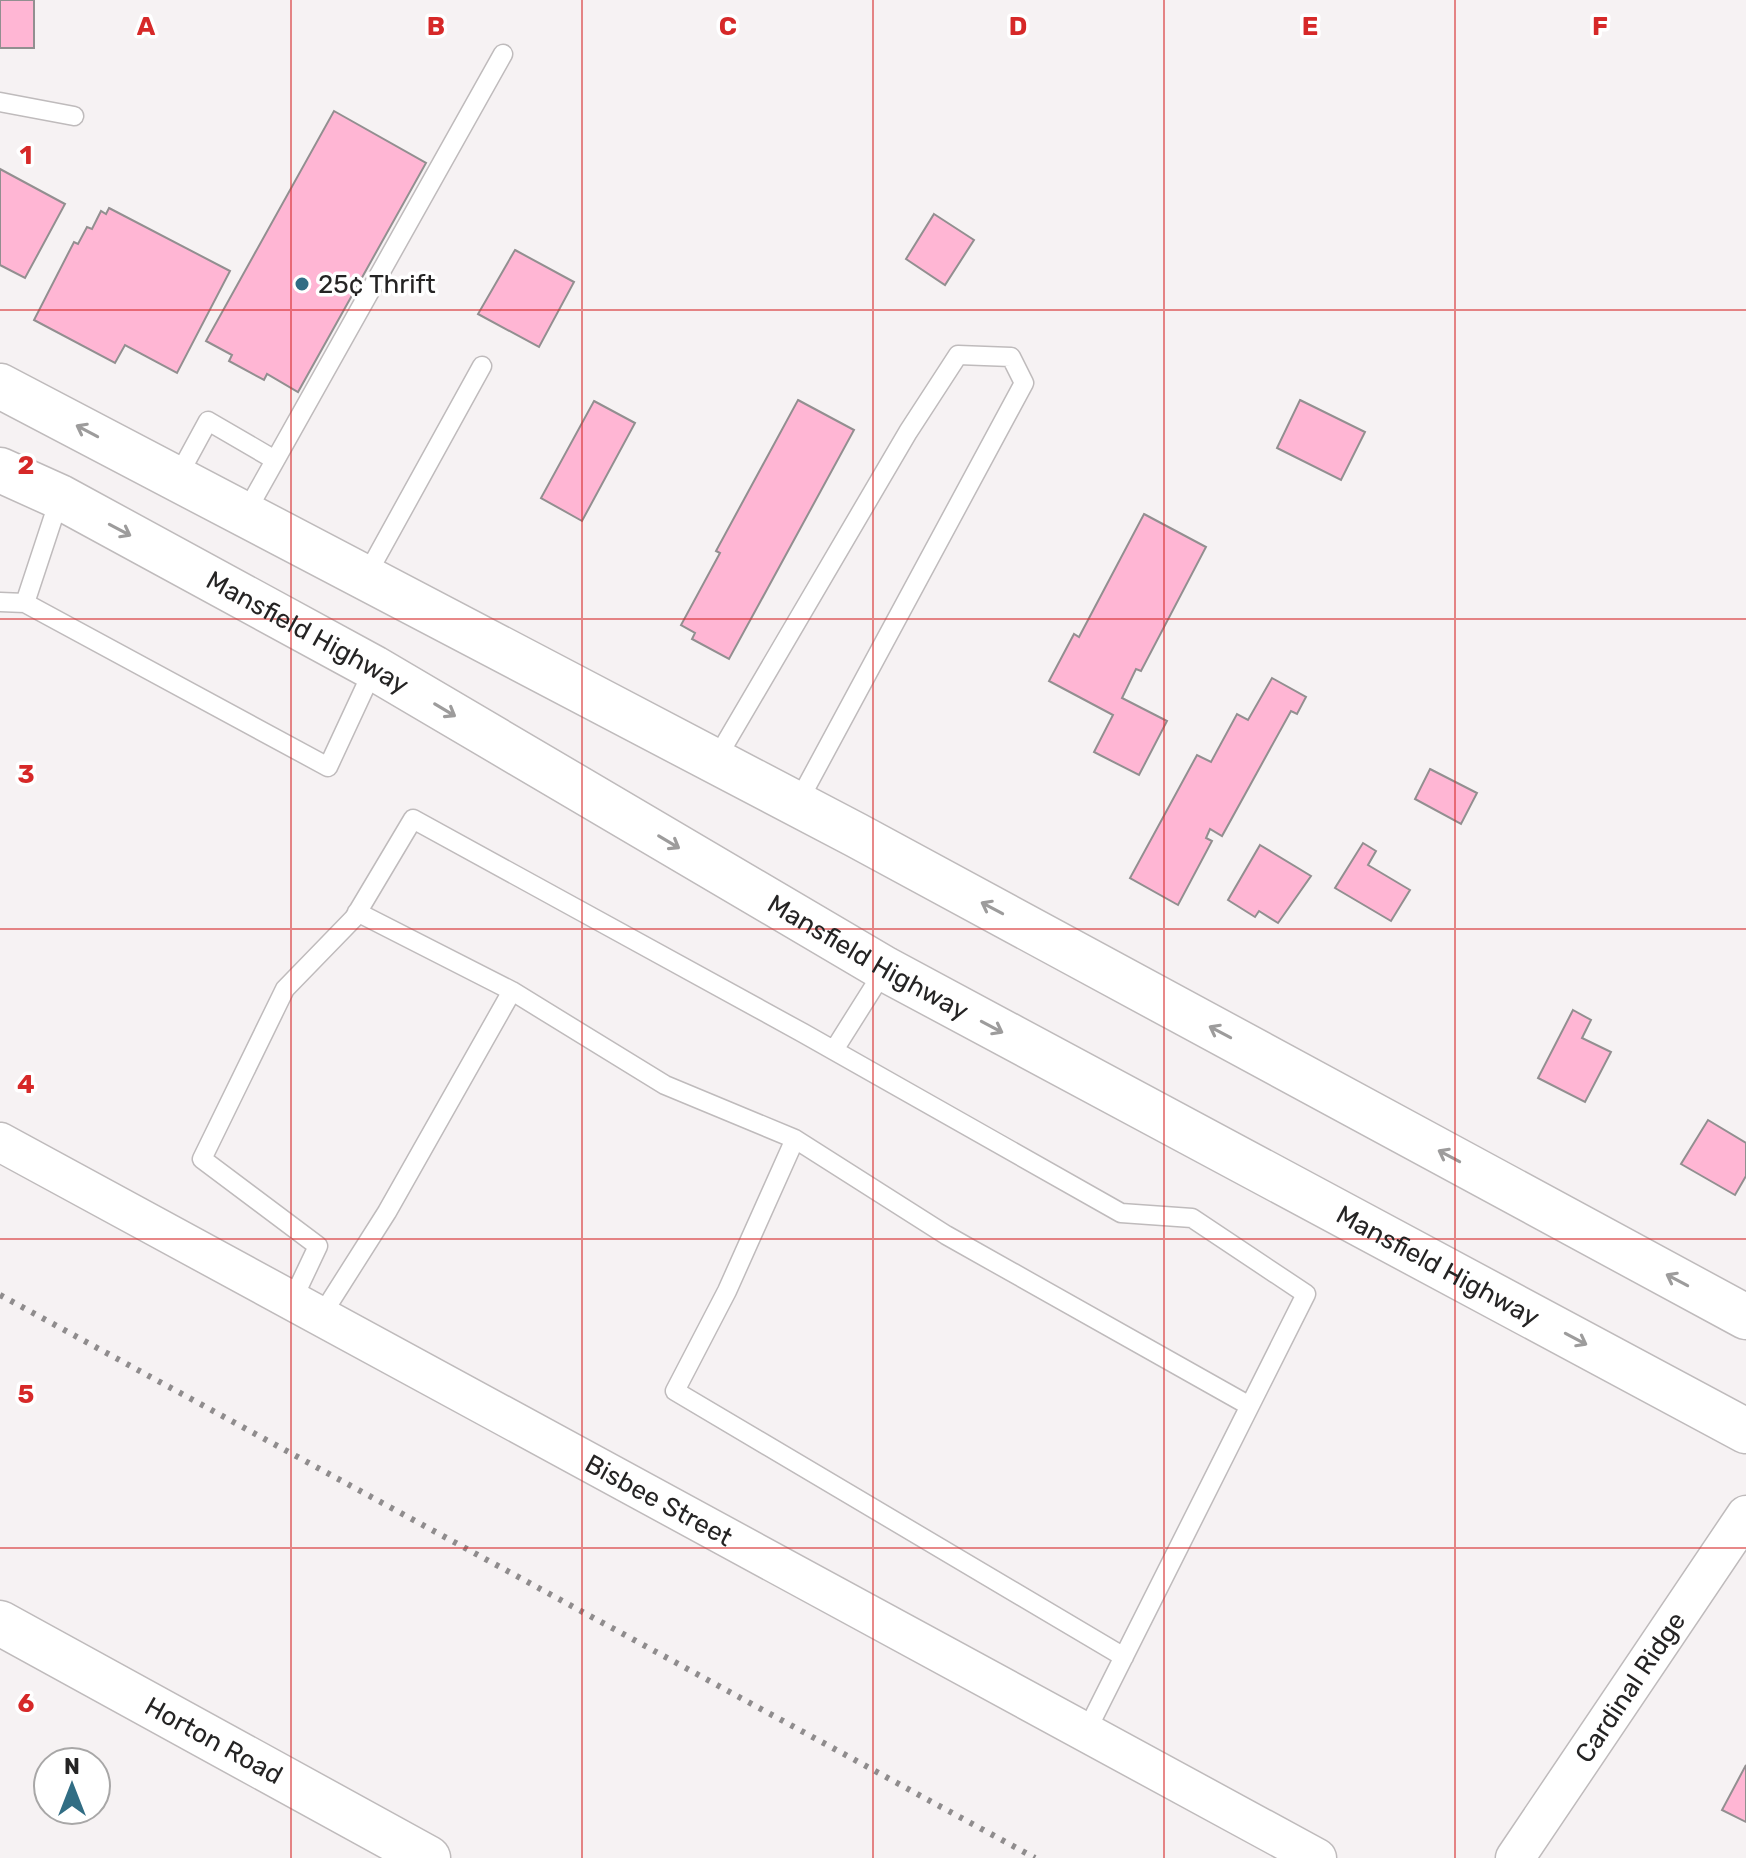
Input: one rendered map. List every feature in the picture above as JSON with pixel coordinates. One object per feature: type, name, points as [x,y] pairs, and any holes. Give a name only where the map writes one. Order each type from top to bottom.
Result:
[{"type":"main road","points":[[0,386],[797,804],[1746,1317]]},
{"type":"main road","name":"Mansfield Highway","points":[[0,470],[60,497],[374,668],[885,969],[1746,1431]]},
{"type":"main road","name":"Horton Road","points":[[0,1623],[428,1858]]},
{"type":"street","name":"Bisbee Street","points":[[0,1142],[1317,1858]]},
{"type":"street","name":"Cardinal Ridge","points":[[1515,1858],[1746,1515]]},
{"type":"lane","points":[[245,514],[503,54]]},
{"type":"lane","points":[[0,102],[74,116]]},
{"type":"lane","points":[[715,761],[908,432],[958,355],[1011,357],[1024,383],[797,804]]},
{"type":"lane","points":[[365,578],[482,366]]},
{"type":"lane","points":[[177,478],[208,421],[275,460]]},
{"type":"lane","points":[[25,603],[60,497]]},
{"type":"lane","points":[[0,602],[25,603],[328,767],[374,668]]},
{"type":"lane","points":[[306,1308],[318,1246],[202,1159],[285,989],[357,912],[413,819],[834,1050],[1121,1213],[1192,1218],[1306,1294],[1086,1732]]},
{"type":"lane","points":[[357,912],[512,991],[665,1085],[795,1139],[946,1235],[1248,1405]]},
{"type":"lane","points":[[834,1050],[885,969]]},
{"type":"lane","points":[[306,1308],[387,1212],[512,991]]},
{"type":"lane","points":[[795,1139],[727,1291],[675,1391],[1124,1657]]},
{"type":"building","points":[[0,0],[34,0],[34,48],[0,48]]},
{"type":"building","points":[[334,111],[426,163],[298,392],[267,374],[264,380],[229,361],[232,355],[206,341]]},
{"type":"building","points":[[0,169],[65,204],[25,278],[0,265]]},
{"type":"building","points":[[109,208],[230,271],[177,373],[125,345],[115,363],[34,320],[74,242],[78,244],[87,227],[92,229],[101,211],[106,214]]},
{"type":"building","points":[[934,214],[974,240],[945,285],[906,259]]},
{"type":"building","points":[[515,250],[574,282],[539,347],[478,314]]},
{"type":"building","points":[[798,400],[854,430],[729,659],[692,639],[695,633],[681,625],[720,553],[716,551]]},
{"type":"building","points":[[1300,400],[1365,432],[1341,480],[1277,448]]},
{"type":"building","points":[[594,401],[635,423],[582,521],[541,498]]},
{"type":"building","points":[[1144,514],[1206,547],[1141,671],[1136,669],[1122,698],[1167,721],[1139,775],[1094,752],[1113,715],[1049,681],[1074,634],[1079,637]]},
{"type":"building","points":[[1272,678],[1306,697],[1297,714],[1291,711],[1222,836],[1210,829],[1206,838],[1212,841],[1178,905],[1130,878],[1197,755],[1211,762],[1237,714],[1248,720]]},
{"type":"building","points":[[1430,769],[1477,793],[1461,824],[1415,799]]},
{"type":"building","points":[[1363,843],[1376,851],[1368,865],[1410,890],[1391,921],[1335,888]]},
{"type":"building","points":[[1260,845],[1311,876],[1278,923],[1259,911],[1255,917],[1228,900]]},
{"type":"building","points":[[1573,1010],[1591,1020],[1582,1038],[1611,1052],[1585,1102],[1538,1078]]},
{"type":"building","points":[[1708,1120],[1746,1143],[1746,1176],[1735,1195],[1681,1164]]},
{"type":"building","points":[[1746,1765],[1746,1822],[1722,1810]]},
{"type":"railway","points":[[0,1295],[1035,1858]]},
{"type":"place","name":"25¢ Thrift","points":[[302,284]]}]
